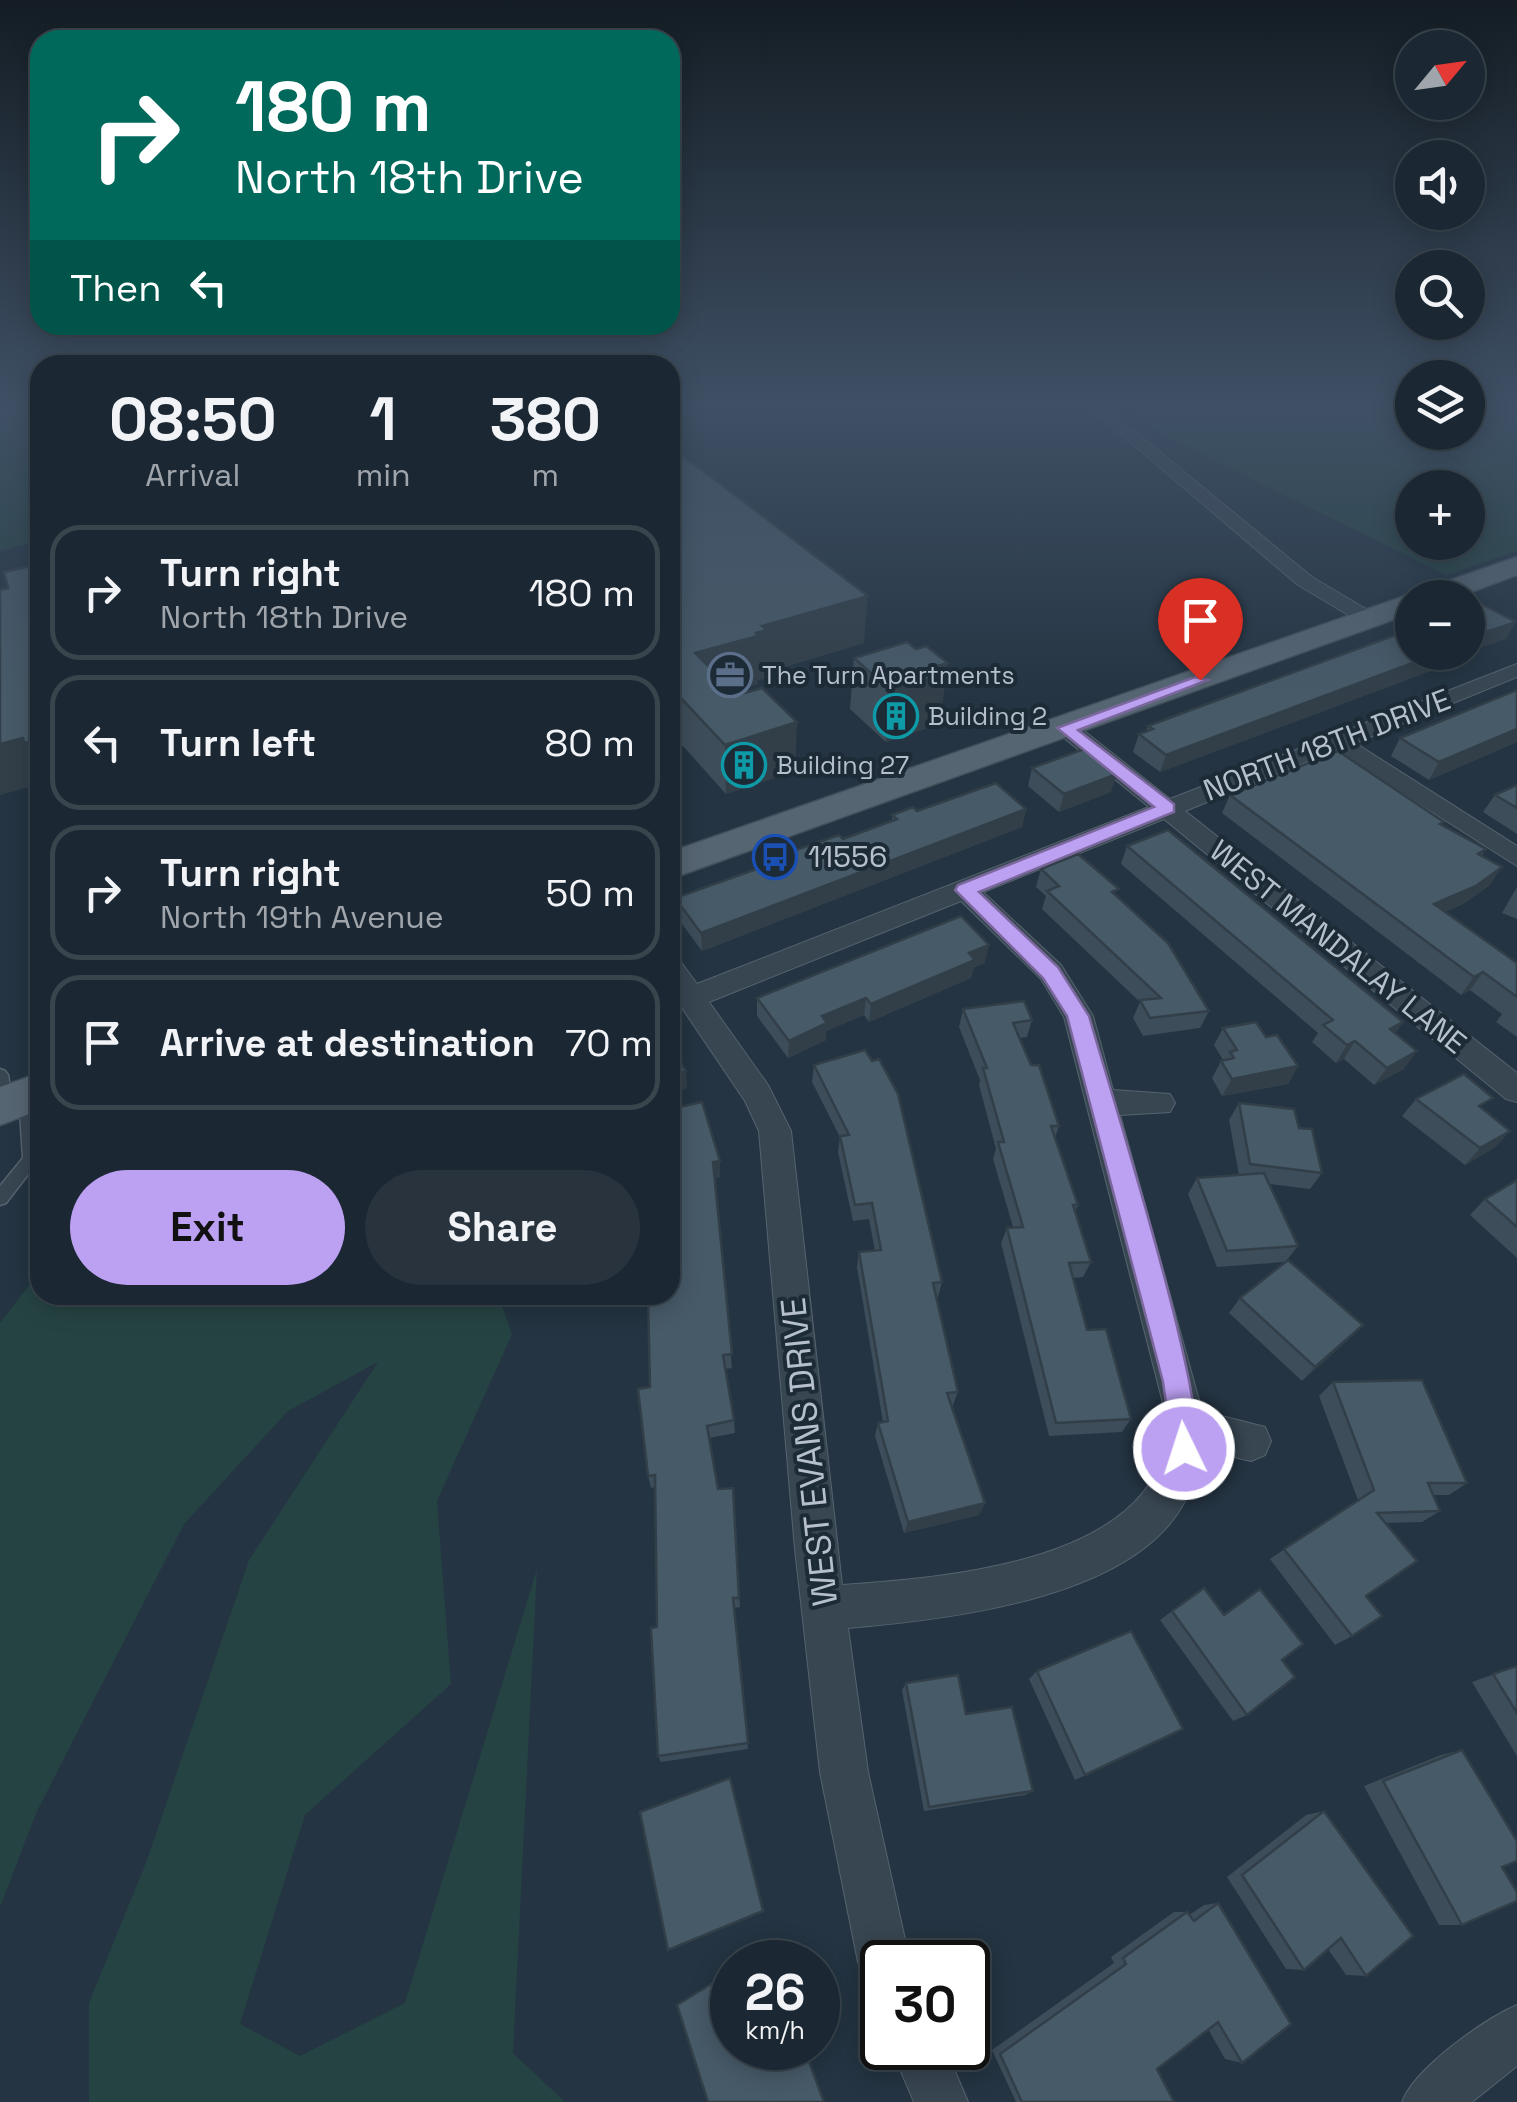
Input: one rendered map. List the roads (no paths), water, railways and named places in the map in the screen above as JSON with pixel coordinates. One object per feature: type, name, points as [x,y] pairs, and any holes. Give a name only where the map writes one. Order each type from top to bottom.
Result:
[{"type":"main road","points":[[1478,580],[1517,566]]},
{"type":"main road","points":[[680,863],[1395,609]]},
{"type":"street","points":[[1212,504],[1305,582],[1368,619]]},
{"type":"street","name":"NORTH 18TH DRIVE","points":[[681,983],[965,890],[1517,670]]},
{"type":"street","name":"WEST MANDALAY LANE","points":[[1066,728],[1517,1090]]},
{"type":"street","points":[[1338,742],[1517,858]]},
{"type":"street","points":[[824,1608],[954,1594],[1037,1580],[1125,1537],[1162,1500],[1184,1449],[1185,1427],[1175,1375],[1078,1016],[1051,972],[965,890]]},
{"type":"street","name":"WEST EVANS DRIVE","points":[[681,983],[757,1094],[775,1132],[844,1772],[879,1940]]},
{"type":"street","points":[[1103,1102],[1159,1103]]},
{"type":"street","points":[[1185,1427],[1250,1441]]},
{"type":"street","points":[[1428,2102],[1517,2032]]},
{"type":"street","points":[[927,2070],[941,2102]]},
{"type":"lane","points":[[14,1094],[30,1156]]},
{"type":"lane","points":[[0,1198],[30,1161]]},
{"type":"place","name":"The Turn Apartments","points":[[730,675]]},
{"type":"place","name":"Building 2","points":[[896,716]]},
{"type":"place","name":"Building 27","points":[[744,765]]},
{"type":"place","name":"11556","points":[[775,857]]}]
